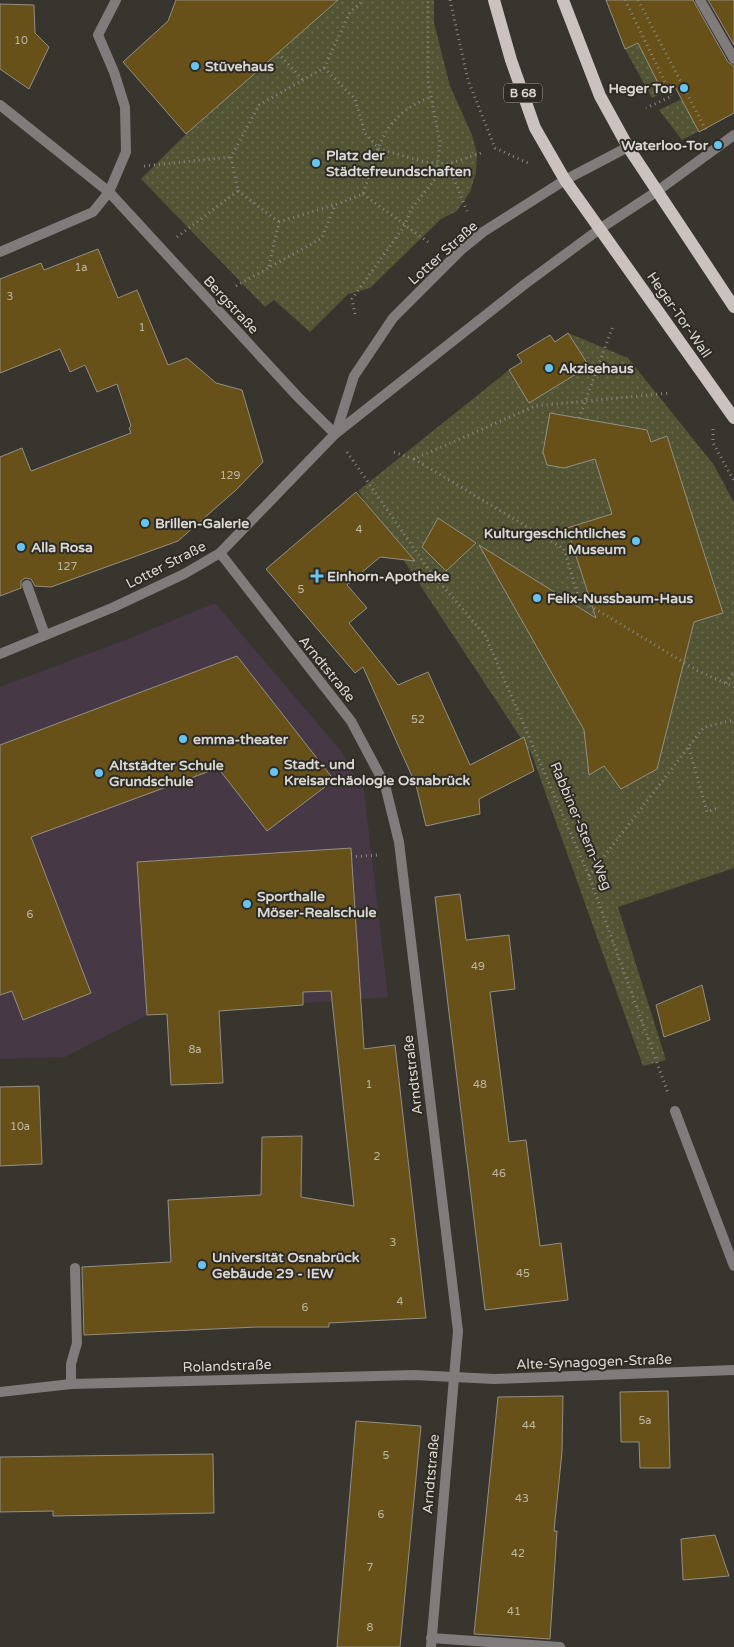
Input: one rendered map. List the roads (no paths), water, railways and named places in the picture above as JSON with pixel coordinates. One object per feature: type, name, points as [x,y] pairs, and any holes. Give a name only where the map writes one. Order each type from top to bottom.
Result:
[{"type":"main road","name":"B 68","points":[[494,0],[511,60],[535,128],[565,180],[600,228]]},
{"type":"main road","points":[[563,0],[600,96],[628,147],[656,192],[734,307]]},
{"type":"main road","name":"Heger-Tor-Wall","points":[[600,228],[734,418]]},
{"type":"street","points":[[0,252],[93,212],[109,192],[121,168],[126,152],[125,107],[114,72],[98,35],[116,0]]},
{"type":"street","points":[[700,0],[734,59]]},
{"type":"street","name":"Bergstraße","points":[[0,105],[109,192],[298,397],[335,434]]},
{"type":"street","name":"Lotter Straße","points":[[0,654],[114,607],[220,553],[335,434],[525,284],[600,228],[656,192],[734,135]]},
{"type":"street","name":"Lotter Straße","points":[[335,434],[354,376],[393,318],[476,238],[565,180],[628,147]]},
{"type":"street","name":"Arndtstraße","points":[[220,553],[351,721],[385,785],[399,842],[458,1330],[431,1642]]},
{"type":"street","points":[[26,585],[45,635]]},
{"type":"street","points":[[675,1111],[734,1266]]},
{"type":"street","points":[[71,1384],[71,1364],[77,1343],[75,1268]]},
{"type":"street","name":"Alte-Synagogen-Straße","points":[[455,1376],[494,1379],[734,1370]]},
{"type":"street","name":"Rolandstraße","points":[[0,1392],[71,1384],[414,1375],[455,1376]]},
{"type":"street","points":[[431,1642],[560,1647]]},
{"type":"place","name":"Stüvehaus","points":[[195,66]]},
{"type":"place","name":"Heger Tor","points":[[684,88]]},
{"type":"place","name":"Waterloo-Tor","points":[[718,145]]},
{"type":"place","name":"Platz der Städtefreundschaften","points":[[316,163]]},
{"type":"place","name":"Akzisehaus","points":[[549,368]]},
{"type":"place","name":"Brillen-Galerie","points":[[145,523]]},
{"type":"place","name":"Kulturgeschichtliches Museum","points":[[636,541]]},
{"type":"place","name":"Alla Rosa","points":[[21,547]]},
{"type":"place","name":"Einhorn-Apotheke","points":[[317,576]]},
{"type":"place","name":"Felix-Nussbaum-Haus","points":[[537,598]]},
{"type":"place","name":"emma-theater","points":[[183,739]]},
{"type":"place","name":"Stadt- und Kreisarchäologie Osnabrück","points":[[274,772]]},
{"type":"place","name":"Altstädter Schule Grundschule","points":[[99,773]]},
{"type":"place","name":"Sporthalle Möser-Realschule","points":[[247,904]]},
{"type":"place","name":"Universität Osnabrück Gebäude 29 - IEW","points":[[202,1265]]}]
